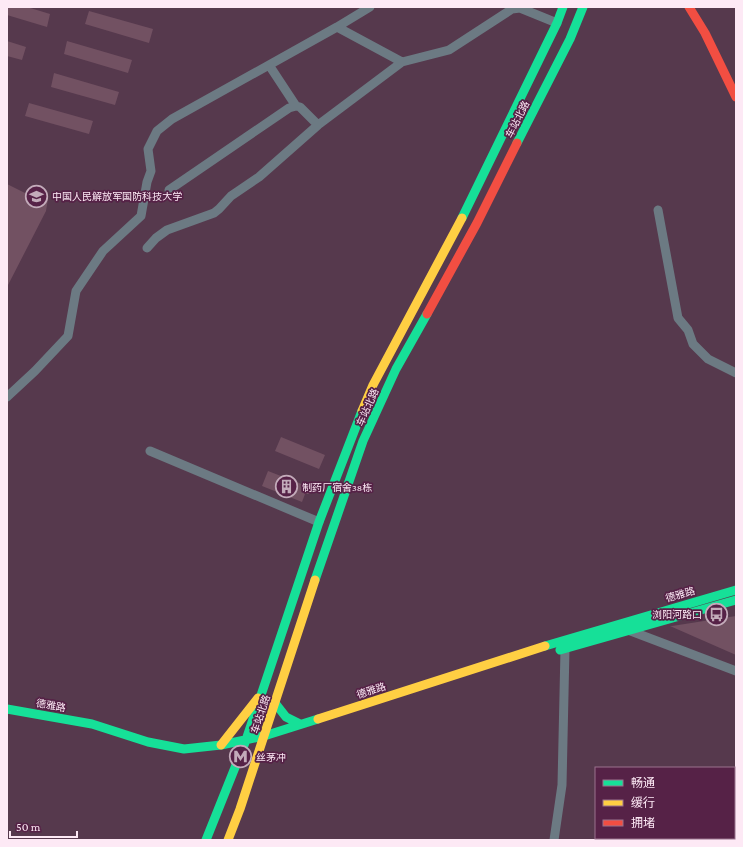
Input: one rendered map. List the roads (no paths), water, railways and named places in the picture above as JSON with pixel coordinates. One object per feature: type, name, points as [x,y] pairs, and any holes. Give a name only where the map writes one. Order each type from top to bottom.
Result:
[{"type":"main road","name":"车站北路","points":[[206,840],[244,744],[319,522],[373,385],[458,226],[557,23],[563,7]]},
{"type":"main road","name":"车站北路","points":[[228,840],[240,809],[321,562],[363,441],[396,369],[477,223],[570,39],[583,7]]},
{"type":"main road","points":[[691,8],[705,33],[736,97]]},
{"type":"main road","name":"德雅路","points":[[7,714],[91,729],[146,746],[175,753],[214,752],[244,744],[300,724],[587,633],[736,590]]},
{"type":"main road","name":"德雅路","points":[[7,709],[92,724],[153,743],[175,748],[184,749],[244,744],[261,746],[314,726],[628,630],[736,600]]},
{"type":"main road","points":[[221,745],[260,696]]},
{"type":"main road","points":[[275,703],[286,717],[300,724]]},
{"type":"street","points":[[7,397],[35,371],[68,336],[76,291],[103,251],[141,216],[147,182],[151,171],[148,149],[157,131],[172,119],[370,7]]},
{"type":"street","points":[[147,248],[156,238],[167,230],[214,213],[231,196],[259,177],[318,125],[402,62],[448,50],[512,9],[520,8],[557,23]]},
{"type":"street","points":[[337,27],[402,62]]},
{"type":"street","points":[[269,65],[296,106],[303,109],[318,125]]},
{"type":"street","points":[[169,190],[289,108],[296,106]]},
{"type":"street","points":[[658,210],[678,318],[688,330],[693,344],[708,359],[736,373]]},
{"type":"street","points":[[150,451],[319,522]]},
{"type":"street","points":[[628,630],[736,671]]},
{"type":"street","points":[[554,840],[562,785],[565,649]]},
{"type":"place","name":"中国人民解放军国防科技大学","points":[[37,196]]},
{"type":"place","name":"制药厂宿舍38栋","points":[[287,487]]},
{"type":"place","name":"浏阳河路口","points":[[717,614]]},
{"type":"place","name":"丝茅冲","points":[[240,757]]}]
